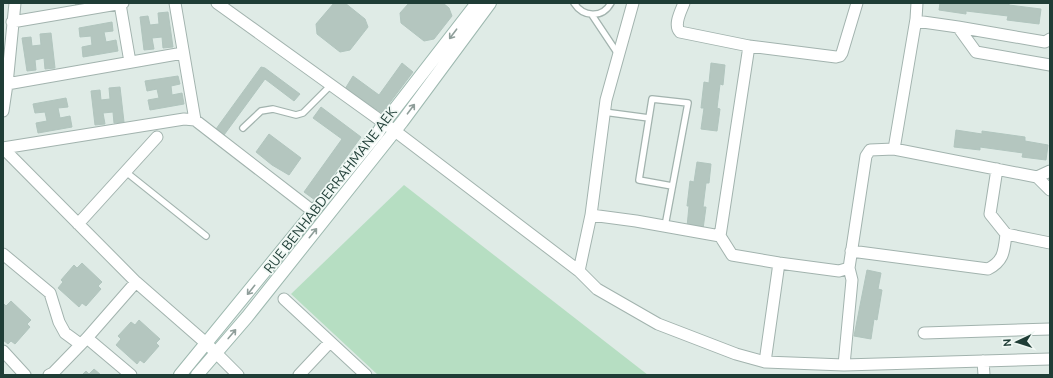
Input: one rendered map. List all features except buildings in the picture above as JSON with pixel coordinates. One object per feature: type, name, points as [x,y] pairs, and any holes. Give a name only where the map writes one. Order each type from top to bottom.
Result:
[{"type":"main road","name":"RUE BENHABDERRAHMANE AEK","points":[[180,375],[207,344],[377,134],[477,3]]},
{"type":"main road","name":"RUE BENHABDERRAHMANE AEK","points":[[198,375],[247,317],[395,131],[490,3]]},
{"type":"street","points":[[3,111],[15,3]]},
{"type":"street","points":[[12,22],[122,3],[130,62]]},
{"type":"street","points":[[175,3],[195,120]]},
{"type":"street","points":[[218,3],[395,131],[579,271],[597,289],[658,324],[736,354],[765,362],[844,365],[1050,359]]},
{"type":"street","points":[[579,271],[591,215],[606,100],[634,3]]},
{"type":"street","points":[[684,3],[677,26],[680,32],[749,46],[836,57],[840,56],[842,53],[857,3]]},
{"type":"street","points":[[894,149],[916,21],[917,3]]},
{"type":"street","points":[[916,21],[1045,42],[1050,39]]},
{"type":"street","points":[[958,28],[976,52],[1050,65]]},
{"type":"street","points":[[749,46],[720,236],[732,255],[838,271],[849,268]]},
{"type":"street","points":[[7,84],[183,53]]},
{"type":"street","points":[[3,148],[184,119],[195,120],[314,212]]},
{"type":"street","points":[[78,224],[157,137]]},
{"type":"street","points":[[3,148],[136,282],[207,344],[238,375]]},
{"type":"street","points":[[844,365],[852,280],[849,268],[851,251],[866,156],[870,150],[894,149],[1037,177],[1050,172]]},
{"type":"street","points":[[997,169],[990,214],[1006,234],[1050,243]]},
{"type":"street","points":[[1037,177],[1050,190]]},
{"type":"street","points":[[591,215],[636,220],[720,236]]},
{"type":"street","points":[[851,251],[988,269],[996,265],[1003,257],[1006,234]]},
{"type":"street","points":[[3,254],[50,293],[59,322],[65,333],[84,341],[131,375]]},
{"type":"street","points":[[765,362],[779,263]]},
{"type":"street","points":[[49,375],[53,373],[84,341],[136,282]]},
{"type":"street","points":[[284,299],[366,375]]},
{"type":"street","points":[[924,333],[1050,329]]},
{"type":"street","points":[[299,375],[330,342]]},
{"type":"street","points":[[3,351],[25,375]]},
{"type":"street","points":[[983,361],[984,375]]},
{"type":"lane","points":[[574,3],[578,9],[592,15],[604,11],[611,3]]},
{"type":"lane","points":[[592,15],[619,55]]},
{"type":"lane","points":[[242,128],[261,111],[273,109],[296,115],[303,113],[332,85]]},
{"type":"lane","points":[[665,226],[688,103],[652,99],[639,180],[672,186]]},
{"type":"lane","points":[[604,112],[649,118]]},
{"type":"lane","points":[[126,172],[206,236]]},
{"type":"green space","points":[[404,185],[648,375],[378,375],[291,294]]}]
